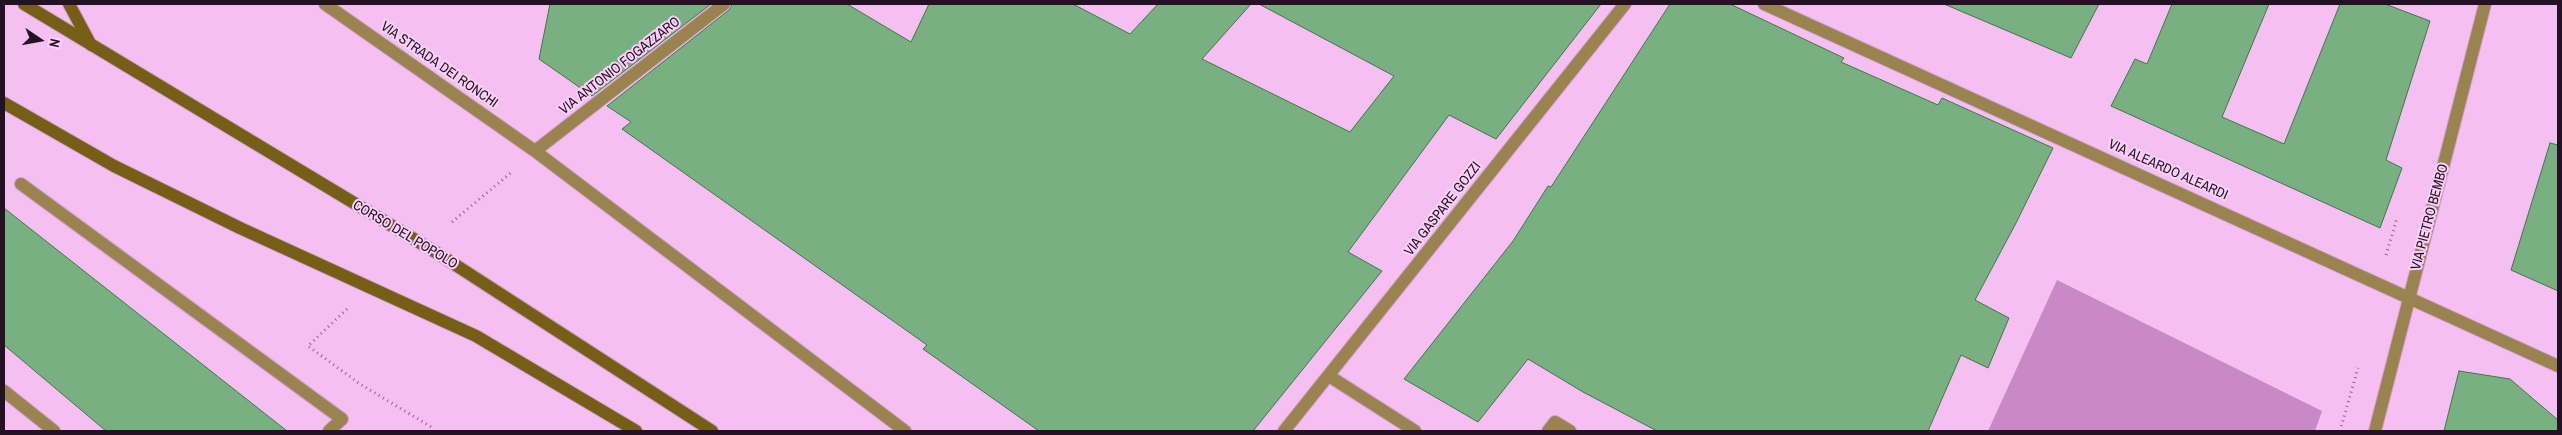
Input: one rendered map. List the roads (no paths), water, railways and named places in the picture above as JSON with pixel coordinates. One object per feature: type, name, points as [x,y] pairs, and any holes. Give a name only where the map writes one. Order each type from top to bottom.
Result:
[{"type":"street","name":"CORSO DEL POPOLO","points":[[24,4],[92,47],[437,253],[712,431]]},
{"type":"street","points":[[69,4],[92,47]]},
{"type":"street","name":"VIA STRADA DEI RONCHI","points":[[325,4],[535,152],[904,431]]},
{"type":"street","name":"VIA ANTONIO FOGAZZARO","points":[[535,152],[724,4]]},
{"type":"street","name":"VIA GASPARE GOZZI","points":[[1284,431],[1625,4]]},
{"type":"street","name":"VIA ALEARDO ALEARDI","points":[[1764,4],[2558,366]]},
{"type":"street","name":"VIA PIETRO BEMBO","points":[[2375,431],[2485,4]]},
{"type":"street","points":[[4,103],[114,166],[240,228],[476,336],[636,431]]},
{"type":"street","points":[[21,184],[342,419],[329,431]]},
{"type":"street","points":[[1329,376],[1415,431]]},
{"type":"street","points":[[4,391],[54,431]]},
{"type":"street","points":[[1548,431],[1555,422],[1570,431]]}]
